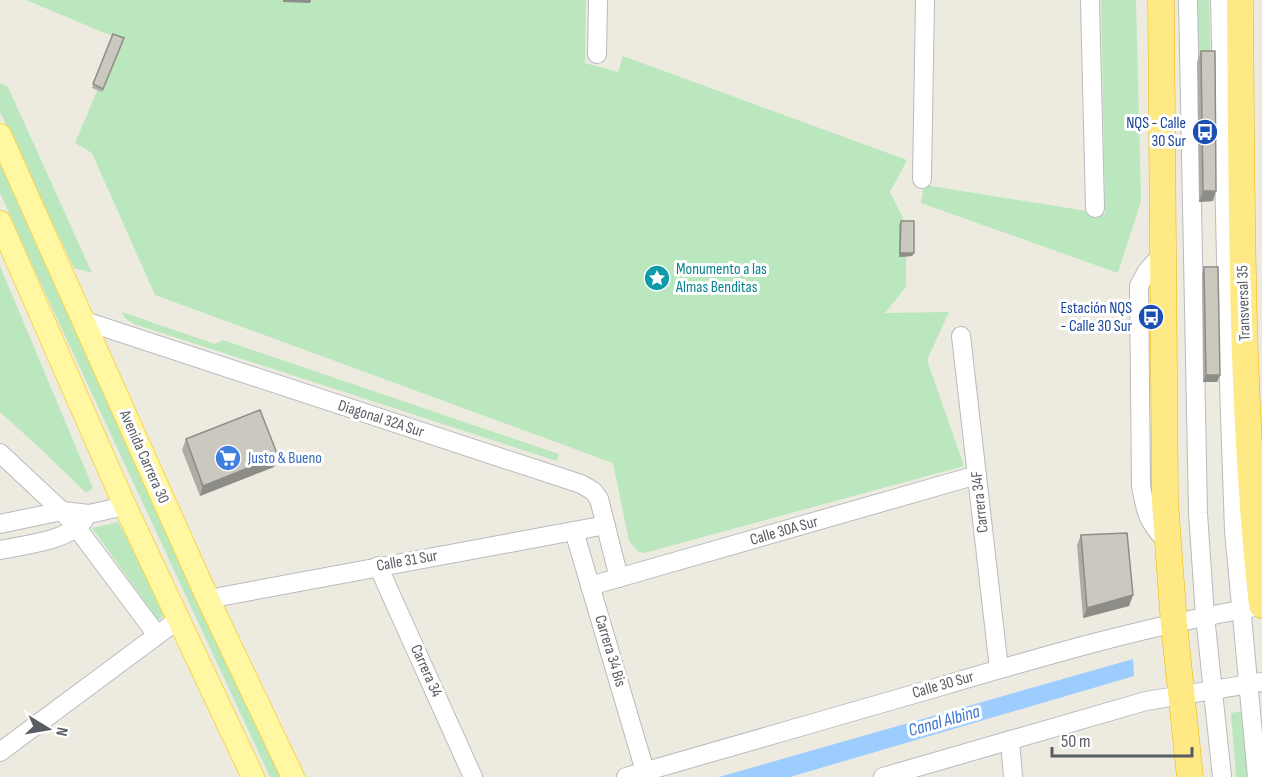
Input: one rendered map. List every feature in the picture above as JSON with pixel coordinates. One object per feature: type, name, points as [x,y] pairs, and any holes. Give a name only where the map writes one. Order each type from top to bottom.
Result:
[{"type":"highway","points":[[1161,0],[1164,438],[1174,624],[1190,777]]},
{"type":"highway","name":"Transversal 35","points":[[1240,0],[1243,298],[1255,607]]},
{"type":"main road","name":"Avenida Carrera 30","points":[[0,135],[208,599],[293,777]]},
{"type":"main road","points":[[0,222],[125,506],[253,777]]},
{"type":"street","points":[[597,54],[598,0]]},
{"type":"street","points":[[922,179],[925,0]]},
{"type":"street","points":[[1090,0],[1095,207]]},
{"type":"street","points":[[1188,0],[1198,513],[1205,616],[1222,777]]},
{"type":"street","points":[[1220,0],[1228,385],[1234,531],[1255,607],[1257,777]]},
{"type":"street","name":"Diagonal 32A Sur","points":[[82,320],[581,484],[593,490],[599,499],[619,578]]},
{"type":"street","name":"Carrera 34F","points":[[961,336],[999,669]]},
{"type":"street","points":[[0,453],[77,528],[157,635]]},
{"type":"street","name":"Calle 30A Sur","points":[[590,586],[977,475]]},
{"type":"street","points":[[0,524],[62,511],[89,513],[125,506]]},
{"type":"street","points":[[0,550],[60,536],[77,528],[89,513]]},
{"type":"street","name":"Calle 31 Sur","points":[[208,599],[606,525]]},
{"type":"street","name":"Carrera 34 Bis","points":[[574,531],[645,771]]},
{"type":"street","name":"Carrera 34","points":[[378,566],[473,777]]},
{"type":"street","name":"Calle 30 Sur","points":[[626,777],[999,669],[1205,616],[1255,607]]},
{"type":"street","points":[[0,752],[179,618]]},
{"type":"street","points":[[883,777],[1126,707],[1255,683]]},
{"type":"street","points":[[1010,740],[1013,777]]},
{"type":"green space","points":[[26,0],[586,0],[585,63],[618,72],[623,56],[907,160],[890,192],[906,224],[906,287],[885,313],[949,312],[927,360],[964,466],[644,553],[639,552],[629,541],[613,463],[155,295],[92,153],[75,143],[119,39]]},
{"type":"green space","points":[[1101,0],[1136,0],[1141,201],[1118,273],[921,203],[924,185],[1105,214]]},
{"type":"green space","points":[[1196,0],[1209,0],[1211,62],[1197,62]]},
{"type":"green space","points":[[0,83],[8,87],[92,273],[74,268],[0,112]]},
{"type":"green space","points":[[0,160],[281,777],[270,777],[29,258],[0,193]]},
{"type":"green space","points":[[0,266],[93,488],[86,493],[0,412]]},
{"type":"green space","points":[[122,312],[215,344],[223,340],[559,454],[557,461],[134,324],[125,318]]},
{"type":"green space","points":[[118,522],[168,614],[158,620],[92,528]]},
{"type":"green space","points":[[1244,711],[1249,777],[1236,777],[1231,713]]},
{"type":"water","name":"Canal Albina","points":[[1133,659],[1134,676],[790,777],[719,777]]},
{"type":"building","points":[[113,34],[124,38],[103,89],[93,84]]},
{"type":"building","name":"NQS - Calle 30 Sur","points":[[1201,51],[1215,51],[1216,191],[1203,191]]},
{"type":"building","points":[[901,221],[914,221],[914,253],[900,253]]},
{"type":"building","points":[[1204,267],[1218,267],[1220,375],[1206,375]]},
{"type":"building","name":"Justo & Bueno","points":[[260,410],[278,456],[203,486],[186,439]]},
{"type":"building","points":[[1127,533],[1133,595],[1087,608],[1081,535]]},
{"type":"place","name":"NQS - Calle 30 Sur","points":[[1205,132]]},
{"type":"place","name":"Monumento a las Almas Benditas","points":[[657,278]]},
{"type":"place","name":"Estación NQS - Calle 30 Sur","points":[[1151,317]]},
{"type":"place","name":"Justo & Bueno","points":[[228,458]]}]
